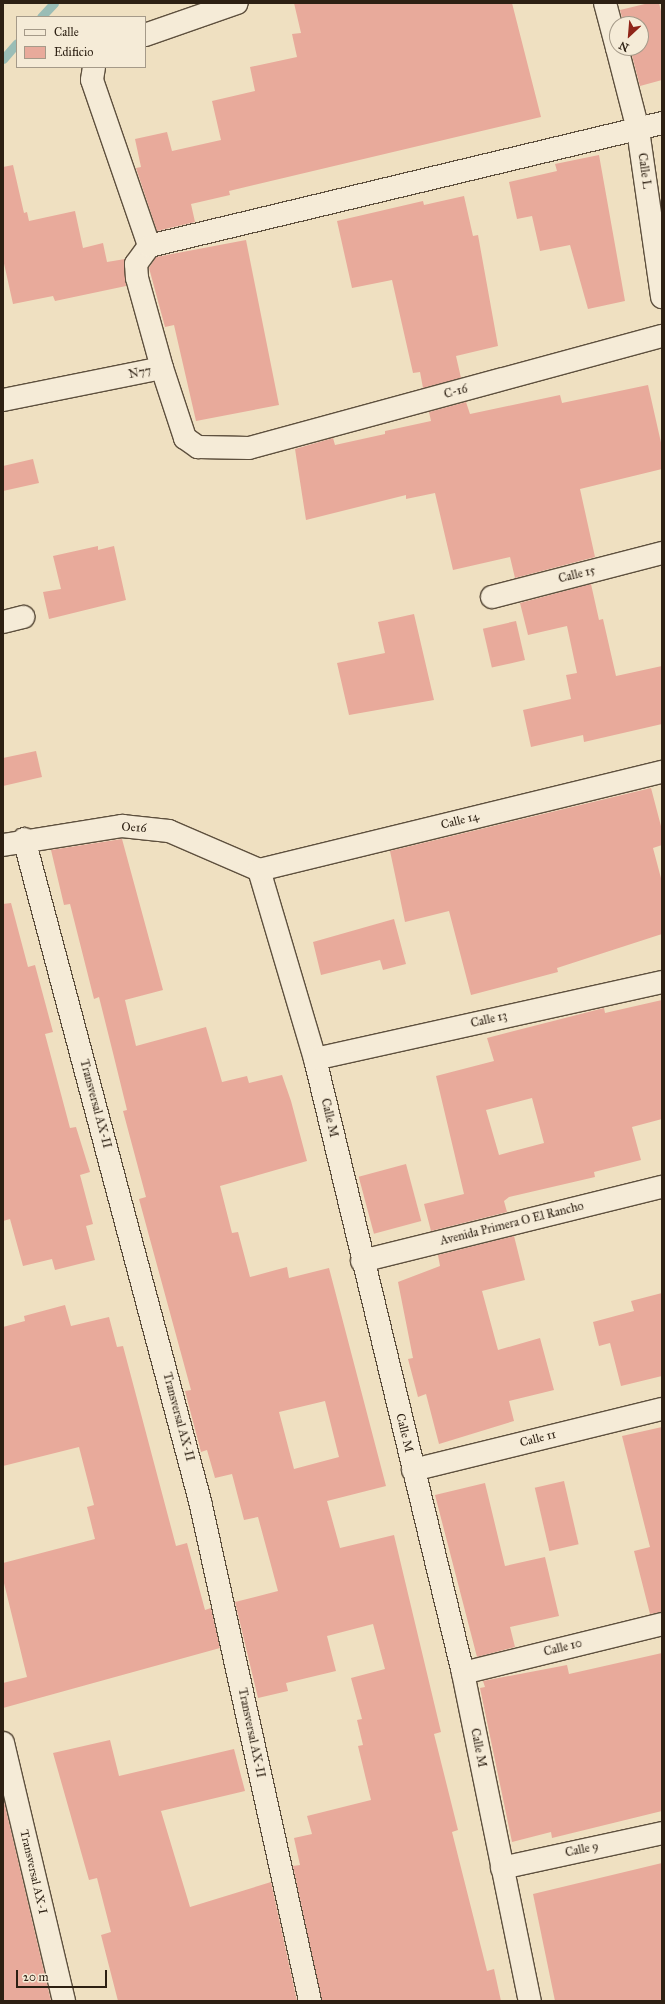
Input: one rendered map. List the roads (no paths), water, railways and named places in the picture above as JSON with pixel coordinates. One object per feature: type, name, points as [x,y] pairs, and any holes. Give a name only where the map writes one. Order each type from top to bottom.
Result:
[{"type":"street","points":[[146,35],[237,3]]},
{"type":"street","name":"Calle L","points":[[605,3],[609,18]]},
{"type":"street","name":"Calle L","points":[[619,56],[638,130],[662,297]]},
{"type":"street","points":[[94,68],[92,80],[149,246]]},
{"type":"street","points":[[162,368],[137,278],[136,264],[149,246],[638,130],[662,123]]},
{"type":"street","name":"C-16","points":[[250,448],[662,336]]},
{"type":"street","name":"N77","points":[[3,400],[162,368],[185,438],[198,447],[250,448]]},
{"type":"street","name":"Calle 15","points":[[492,597],[662,553]]},
{"type":"street","name":"Calle 14","points":[[259,870],[662,772]]},
{"type":"street","name":"Oe16","points":[[3,845],[24,839],[122,826],[169,831],[259,870]]},
{"type":"street","name":"Transversal AX-II","points":[[24,839],[200,1501],[310,2001]]},
{"type":"street","name":"Calle M","points":[[259,870],[315,1059],[362,1261],[463,1673],[530,2001]]},
{"type":"street","name":"Calle 13","points":[[315,1059],[662,982]]},
{"type":"street","name":"Avenida Primera O El Rancho","points":[[362,1261],[662,1187]]},
{"type":"street","name":"Calle 11","points":[[413,1470],[662,1409]]},
{"type":"street","name":"Calle 10","points":[[463,1673],[662,1624]]},
{"type":"street","name":"Transversal AX-I","points":[[3,1743],[64,2001]]},
{"type":"street","name":"Calle 9","points":[[502,1868],[662,1833]]},
{"type":"waterway","points":[[42,16],[54,3]]},
{"type":"waterway","points":[[3,59],[16,44]]}]
